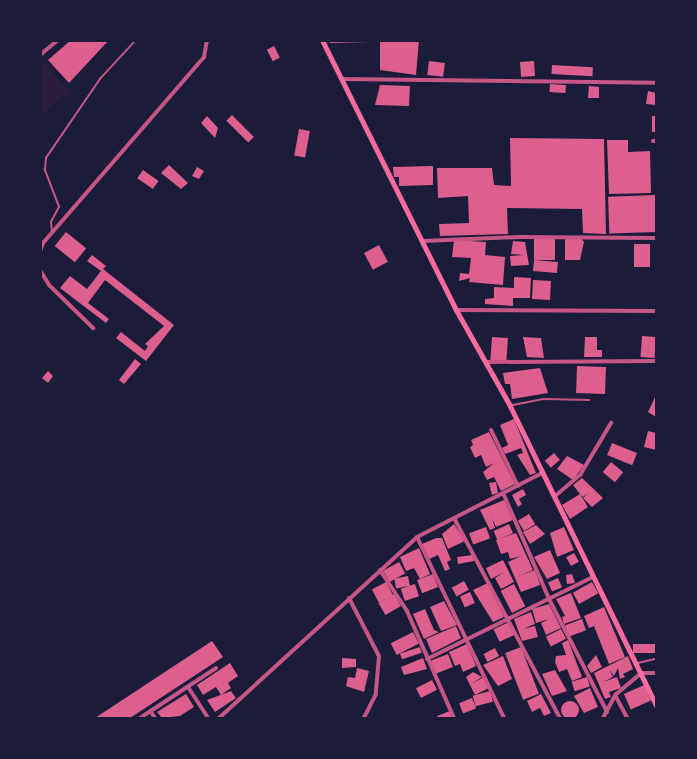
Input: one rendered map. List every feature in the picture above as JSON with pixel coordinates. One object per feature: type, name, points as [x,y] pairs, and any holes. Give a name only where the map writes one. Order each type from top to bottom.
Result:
[{"type":"main road","points":[[322,40],[456,310],[510,406],[657,706]]},
{"type":"street","points":[[40,55],[58,40]]},
{"type":"street","points":[[40,251],[52,233],[198,63],[208,47],[207,40]]},
{"type":"street","points":[[342,79],[657,83]]},
{"type":"street","points":[[423,241],[498,237],[657,238]]},
{"type":"street","points":[[40,270],[49,285],[93,328]]},
{"type":"street","points":[[456,310],[657,312]]},
{"type":"street","points":[[484,363],[657,361]]},
{"type":"street","points":[[555,496],[580,475],[611,423]]},
{"type":"street","points":[[491,430],[518,486]]},
{"type":"street","points":[[219,718],[417,537],[542,473]]},
{"type":"street","points":[[503,493],[549,599],[607,711]]},
{"type":"street","points":[[454,518],[560,718]]},
{"type":"street","points":[[417,537],[504,718]]},
{"type":"street","points":[[380,570],[407,611],[454,718]]},
{"type":"street","points":[[427,659],[593,577]]},
{"type":"street","points":[[350,598],[379,656],[376,694],[364,718]]},
{"type":"street","points":[[141,718],[216,668]]},
{"type":"street","points":[[603,718],[615,695],[641,673],[657,673]]},
{"type":"street","points":[[189,687],[208,718]]},
{"type":"street","points":[[615,695],[627,718]]},
{"type":"street","points":[[151,712],[155,718]]},
{"type":"lane","points":[[52,233],[51,222],[59,207],[45,170],[46,158],[100,79],[136,40]]},
{"type":"lane","points":[[510,406],[544,399],[589,400]]},
{"type":"lane","points":[[634,663],[657,659]]},
{"type":"shaded area","points":[[45,63],[69,91],[41,115],[41,67]]},
{"type":"building","points":[[71,40],[109,40],[69,83],[48,60]]},
{"type":"building","points":[[330,40],[370,40],[370,42],[330,43]]},
{"type":"building","points":[[380,40],[419,40],[416,75],[380,70]]},
{"type":"building","points":[[274,46],[280,58],[273,61],[267,50]]},
{"type":"building","points":[[429,61],[445,63],[443,77],[427,75]]},
{"type":"building","points":[[534,61],[535,76],[521,77],[520,62]]},
{"type":"building","points":[[552,65],[593,67],[592,76],[552,74]]},
{"type":"building","points":[[550,84],[566,85],[565,93],[549,92]]},
{"type":"building","points":[[380,85],[410,86],[409,106],[375,105]]},
{"type":"building","points":[[589,86],[599,87],[599,98],[588,98]]},
{"type":"building","points":[[648,91],[656,93],[656,105],[646,104]]},
{"type":"building","points":[[232,115],[254,137],[248,143],[226,121]]},
{"type":"building","points":[[207,116],[218,128],[215,138],[201,123]]},
{"type":"building","points":[[652,116],[656,116],[656,132],[652,132]]},
{"type":"building","points":[[299,129],[310,131],[305,157],[294,156]]},
{"type":"building","points":[[510,138],[604,139],[606,234],[583,233],[582,209],[507,208],[508,234],[440,236],[439,224],[469,223],[468,196],[438,198],[437,168],[492,168],[494,185],[511,186]]},
{"type":"building","points":[[607,140],[628,140],[628,152],[650,151],[651,193],[609,194]]},
{"type":"building","points":[[169,165],[188,183],[181,189],[161,173]]},
{"type":"building","points":[[433,166],[433,185],[399,186],[399,177],[394,177],[393,167]]},
{"type":"building","points":[[197,167],[204,171],[199,179],[192,176]]},
{"type":"building","points":[[143,170],[159,181],[153,189],[137,178]]},
{"type":"building","points":[[655,195],[656,232],[609,234],[608,197]]},
{"type":"building","points":[[66,232],[86,248],[75,262],[55,246]]},
{"type":"building","points":[[534,237],[555,237],[555,260],[534,260]]},
{"type":"building","points":[[565,237],[580,237],[584,242],[580,260],[565,260]]},
{"type":"building","points":[[454,240],[486,242],[485,255],[505,257],[503,285],[469,282],[470,278],[459,281],[460,273],[469,274],[471,258],[452,257]]},
{"type":"building","points":[[513,241],[525,242],[529,265],[511,266],[510,256],[524,255],[511,254]]},
{"type":"building","points":[[634,244],[650,244],[650,267],[634,267]]},
{"type":"building","points":[[379,245],[388,262],[373,270],[364,253]]},
{"type":"building","points":[[92,255],[106,266],[103,269],[174,325],[146,361],[116,338],[121,332],[145,351],[148,346],[145,344],[164,326],[105,280],[88,303],[109,319],[106,323],[60,288],[70,276],[87,289],[101,271],[87,261]]},
{"type":"building","points":[[534,260],[558,262],[557,273],[533,271]]},
{"type":"building","points":[[514,277],[531,278],[530,298],[513,298],[513,306],[485,304],[485,299],[494,298],[494,287],[514,288]]},
{"type":"building","points":[[533,280],[551,281],[550,300],[532,299]]},
{"type":"building","points":[[642,336],[656,337],[655,358],[641,357]]},
{"type":"building","points":[[492,337],[508,338],[506,361],[490,360]]},
{"type":"building","points":[[523,337],[541,338],[544,358],[527,357]]},
{"type":"building","points":[[585,337],[597,337],[597,350],[602,350],[602,357],[584,357]]},
{"type":"building","points":[[135,359],[141,364],[124,384],[119,380]]},
{"type":"building","points":[[577,366],[606,367],[605,394],[576,393]]},
{"type":"building","points":[[540,368],[548,393],[512,399],[510,384],[505,384],[503,373]]},
{"type":"building","points":[[48,371],[53,376],[48,383],[42,378]]},
{"type":"building","points":[[656,395],[656,417],[648,412]]},
{"type":"building","points":[[514,419],[536,473],[530,475],[517,455],[523,453],[521,448],[505,454],[502,448],[508,445],[500,425]]},
{"type":"building","points":[[648,431],[656,433],[656,450],[644,447]]},
{"type":"building","points":[[489,432],[515,484],[501,491],[494,477],[487,480],[483,472],[494,463],[486,467],[481,455],[475,458],[470,447],[473,445],[471,440]]},
{"type":"building","points":[[612,443],[637,453],[632,465],[607,455]]},
{"type":"building","points":[[554,453],[560,460],[551,468],[545,461]]},
{"type":"building","points":[[567,456],[584,465],[573,480],[557,469]]},
{"type":"building","points":[[611,462],[623,472],[615,482],[603,472]]},
{"type":"building","points":[[582,478],[603,498],[592,507],[583,498],[588,493],[583,497],[573,485]]},
{"type":"building","points":[[496,482],[498,493],[492,495],[489,483]]},
{"type":"building","points":[[523,489],[526,495],[519,499],[522,504],[518,507],[512,495]]},
{"type":"building","points":[[580,494],[588,507],[570,519],[562,505]]},
{"type":"building","points":[[504,500],[513,520],[496,527],[492,518],[495,528],[490,530],[480,510]]},
{"type":"building","points":[[529,514],[535,524],[524,531],[518,521]]},
{"type":"building","points":[[454,524],[465,541],[448,549],[442,534]]},
{"type":"building","points":[[509,524],[513,533],[498,540],[493,531]]},
{"type":"building","points":[[536,525],[545,534],[530,544],[523,532]]},
{"type":"building","points":[[486,527],[490,538],[473,544],[469,533]]},
{"type":"building","points":[[564,527],[574,550],[557,557],[550,533]]},
{"type":"building","points":[[516,533],[533,570],[519,576],[535,570],[540,585],[521,592],[508,562],[521,556],[510,559],[508,552],[501,554],[496,540]]},
{"type":"building","points":[[442,538],[451,560],[447,562],[450,569],[445,571],[438,555],[429,559],[422,544]]},
{"type":"building","points":[[419,548],[430,574],[420,579],[414,568],[406,571],[400,557]]},
{"type":"building","points":[[550,550],[560,573],[547,579],[534,557]]},
{"type":"building","points":[[574,553],[579,562],[571,566],[566,557]]},
{"type":"building","points":[[473,555],[474,561],[458,564],[457,557]]},
{"type":"building","points":[[503,560],[514,582],[501,589],[495,578],[504,572],[491,579],[486,568]]},
{"type":"building","points":[[399,562],[405,573],[390,582],[383,571]]},
{"type":"building","points":[[433,574],[438,587],[422,593],[417,580]]},
{"type":"building","points":[[572,574],[575,583],[567,584],[566,575]]},
{"type":"building","points":[[408,576],[410,586],[396,588],[394,579]]},
{"type":"building","points":[[558,578],[562,587],[552,592],[548,582]]},
{"type":"building","points":[[464,581],[469,590],[457,597],[452,588]]},
{"type":"building","points":[[386,582],[393,595],[379,603],[372,590]]},
{"type":"building","points":[[592,582],[598,593],[579,604],[573,593]]},
{"type":"building","points":[[488,583],[504,617],[493,622],[473,590]]},
{"type":"building","points":[[415,584],[419,596],[405,601],[401,589]]},
{"type":"building","points":[[514,584],[525,606],[512,613],[501,591]]},
{"type":"building","points":[[470,592],[475,603],[465,607],[460,596]]},
{"type":"building","points":[[571,593],[581,618],[564,624],[562,617],[565,616],[556,599]]},
{"type":"building","points":[[394,594],[401,606],[385,615],[378,603]]},
{"type":"building","points":[[444,601],[457,625],[441,631],[430,607]]},
{"type":"building","points":[[549,604],[561,628],[546,635],[541,623],[549,619],[536,623],[532,609]]},
{"type":"building","points":[[604,607],[625,657],[609,664],[594,626],[589,628],[584,616]]},
{"type":"building","points":[[425,609],[434,630],[439,632],[424,639],[413,614]]},
{"type":"building","points":[[531,612],[535,624],[523,629],[535,626],[538,637],[522,641],[514,619]]},
{"type":"building","points":[[582,619],[586,630],[569,636],[565,625]]},
{"type":"building","points":[[509,622],[515,635],[500,642],[494,629]]},
{"type":"building","points":[[456,626],[461,638],[432,653],[426,639]]},
{"type":"building","points":[[561,629],[566,639],[551,647],[546,637]]},
{"type":"building","points":[[413,632],[419,644],[397,655],[391,643]]},
{"type":"building","points":[[568,640],[582,677],[572,681],[567,669],[559,672],[555,662],[556,656],[566,655],[562,643]]},
{"type":"building","points":[[212,641],[223,657],[130,718],[95,718]]},
{"type":"building","points":[[467,644],[476,666],[463,672],[460,664],[455,666],[449,652]]},
{"type":"building","points":[[633,644],[656,644],[656,653],[633,653]]},
{"type":"building","points":[[420,647],[422,653],[402,659],[400,653]]},
{"type":"building","points":[[521,647],[539,694],[523,700],[505,653]]},
{"type":"building","points":[[495,648],[499,656],[488,662],[483,654]]},
{"type":"building","points":[[448,654],[453,667],[434,674],[429,661]]},
{"type":"building","points":[[596,655],[602,667],[591,673],[587,666]]},
{"type":"building","points":[[503,656],[512,679],[498,686],[483,665]]},
{"type":"building","points":[[628,656],[633,669],[623,674],[625,677],[620,679],[618,668],[614,676],[609,669],[613,677],[603,682],[617,677],[621,688],[609,692],[611,697],[605,699],[594,673]]},
{"type":"building","points":[[342,658],[356,659],[356,667],[342,668]]},
{"type":"building","points":[[423,658],[427,669],[404,675],[401,667]]},
{"type":"building","points":[[230,663],[238,676],[228,683],[231,688],[221,695],[216,687],[203,695],[197,685]]},
{"type":"building","points":[[357,668],[369,671],[364,692],[346,686],[348,677],[355,678]]},
{"type":"building","points":[[555,670],[567,691],[552,696],[542,674]]},
{"type":"building","points":[[473,672],[482,677],[471,684],[484,677],[489,688],[475,695],[466,677]]},
{"type":"building","points":[[587,677],[590,687],[575,691],[572,682]]},
{"type":"building","points":[[432,680],[437,690],[421,698],[416,688]]},
{"type":"building","points":[[644,685],[651,701],[631,709],[624,694]]},
{"type":"building","points":[[590,688],[598,707],[584,713],[574,696]]},
{"type":"building","points":[[231,691],[236,698],[215,712],[207,700]]},
{"type":"building","points":[[490,691],[493,702],[475,706],[473,696]]},
{"type":"building","points":[[186,694],[194,707],[180,716],[162,718],[157,712]]},
{"type":"building","points":[[541,694],[551,713],[544,716],[540,708],[532,712],[527,701]]},
{"type":"building","points":[[472,698],[476,708],[463,713],[459,703]]},
{"type":"building","points":[[570,701],[576,704],[579,710],[576,716],[570,719],[564,716],[561,710],[564,704]]},
{"type":"building","points":[[450,711],[453,718],[438,718],[437,716]]}]
